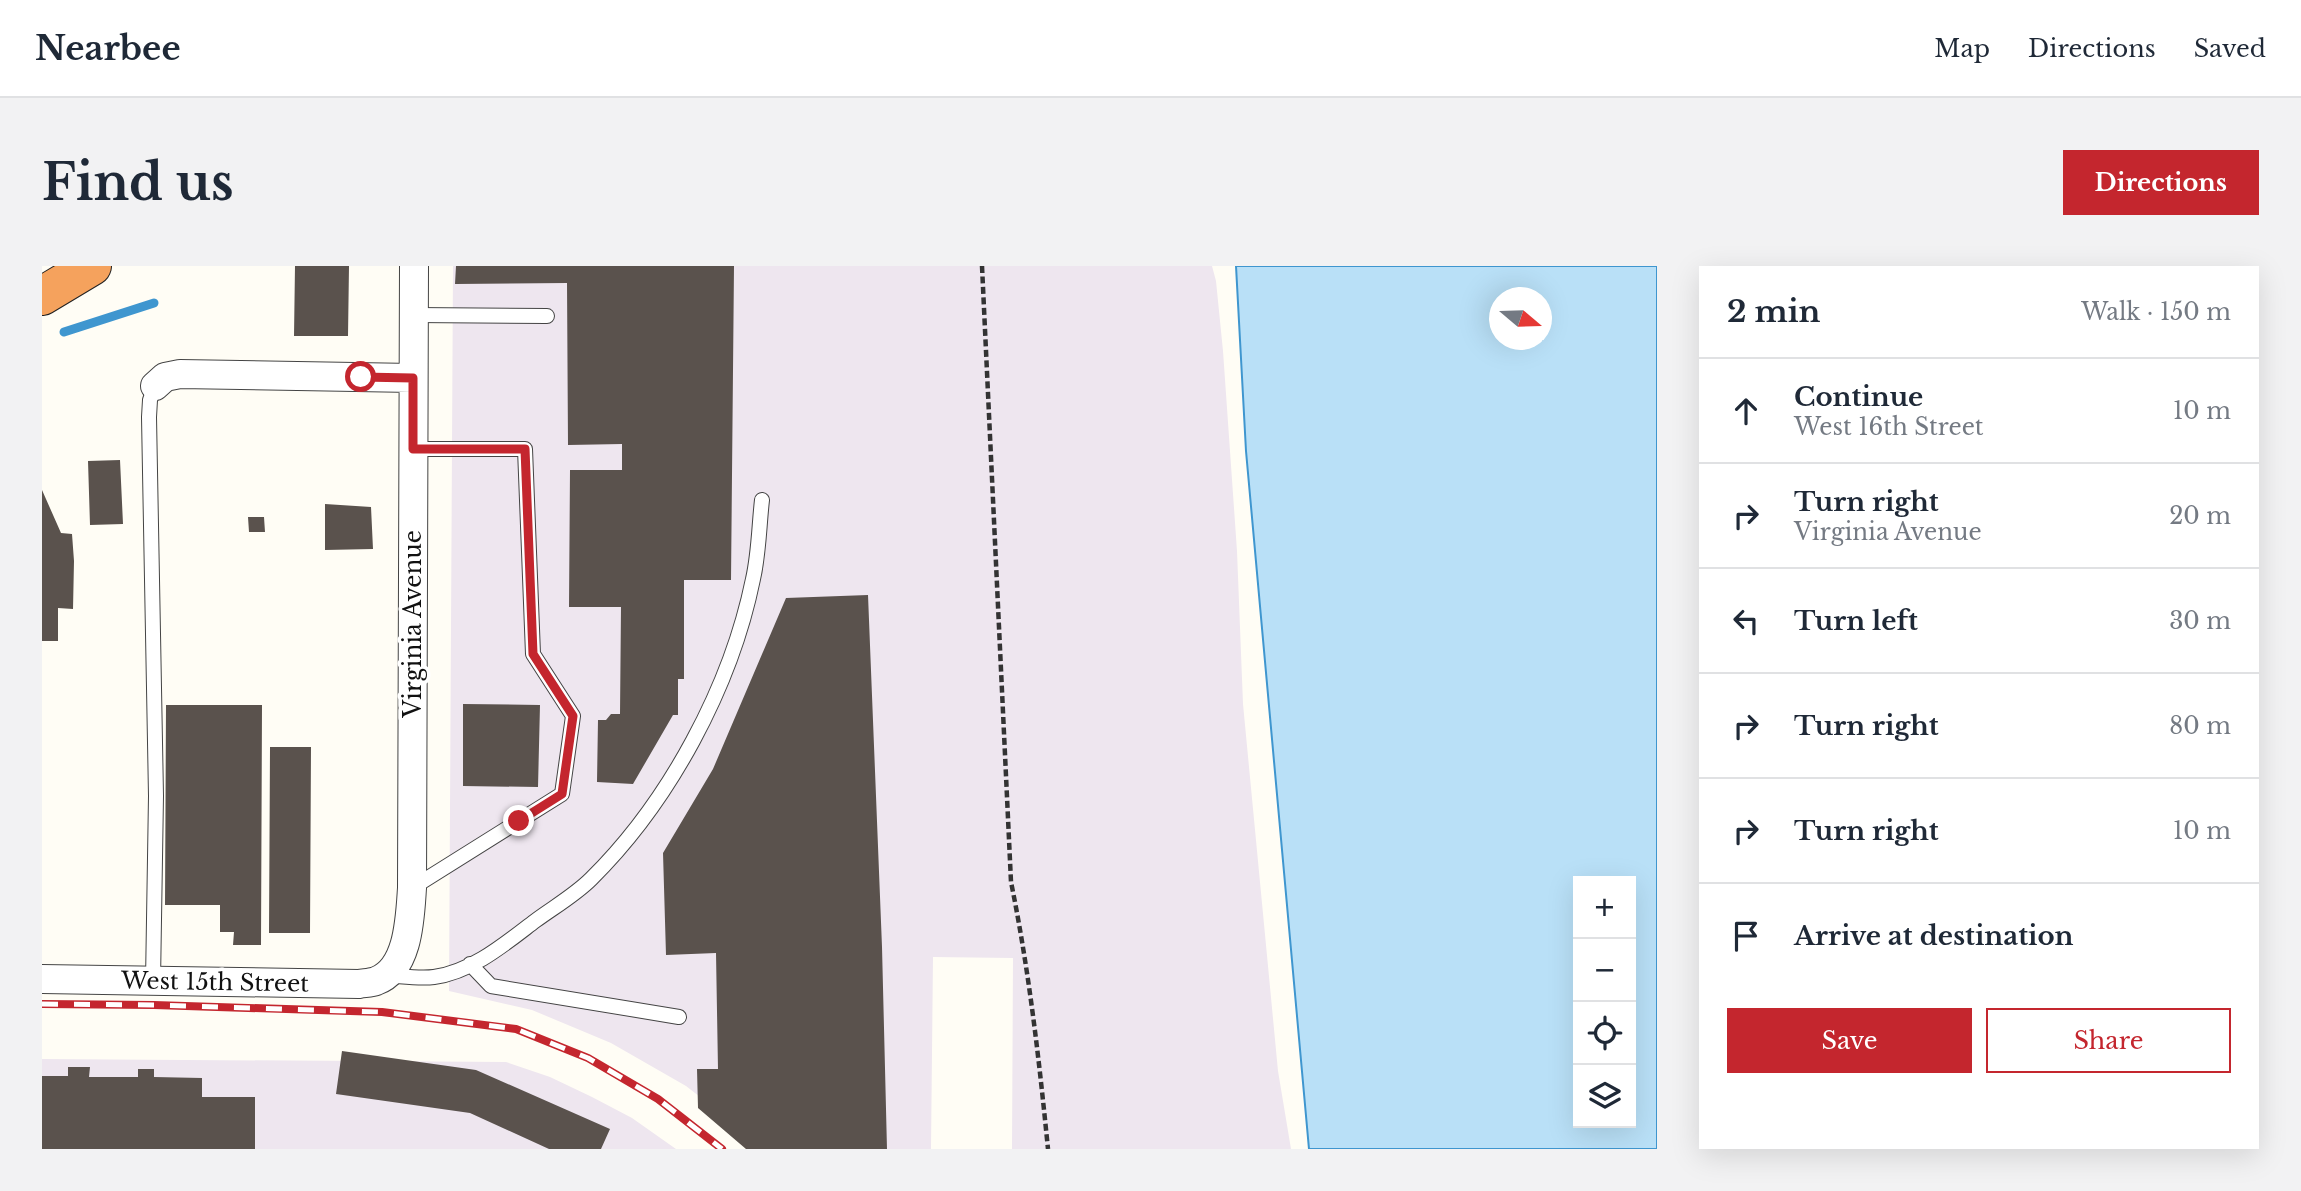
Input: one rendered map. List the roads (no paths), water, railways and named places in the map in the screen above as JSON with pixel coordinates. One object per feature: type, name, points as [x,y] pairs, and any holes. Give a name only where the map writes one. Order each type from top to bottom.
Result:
[{"type":"highway","points":[[42,296],[92,266]]},
{"type":"street","name":"Virginia Avenue","points":[[386,975],[400,958],[407,937],[412,888],[414,266]]},
{"type":"street","points":[[155,386],[165,377],[180,374],[413,378]]},
{"type":"street","name":"West 15th Street","points":[[42,979],[359,984],[376,981],[386,975]]},
{"type":"lane","points":[[414,315],[547,316]]},
{"type":"lane","points":[[153,981],[156,796],[149,416],[150,400],[155,386]]},
{"type":"lane","points":[[412,888],[562,794],[573,716],[533,654],[525,449],[413,449]]},
{"type":"lane","points":[[386,975],[434,977],[470,964],[502,945],[589,881],[640,826],[679,765],[713,698],[741,630],[754,576],[762,499]]},
{"type":"lane","points":[[470,964],[491,986],[679,1017]]},
{"type":"water","points":[[1236,266],[1657,266],[1657,1149],[1309,1149],[1246,451]]},
{"type":"waterway","points":[[64,332],[154,303]]},
{"type":"railway","points":[[42,1004],[382,1012],[516,1029],[588,1058],[658,1099],[722,1149]]}]
